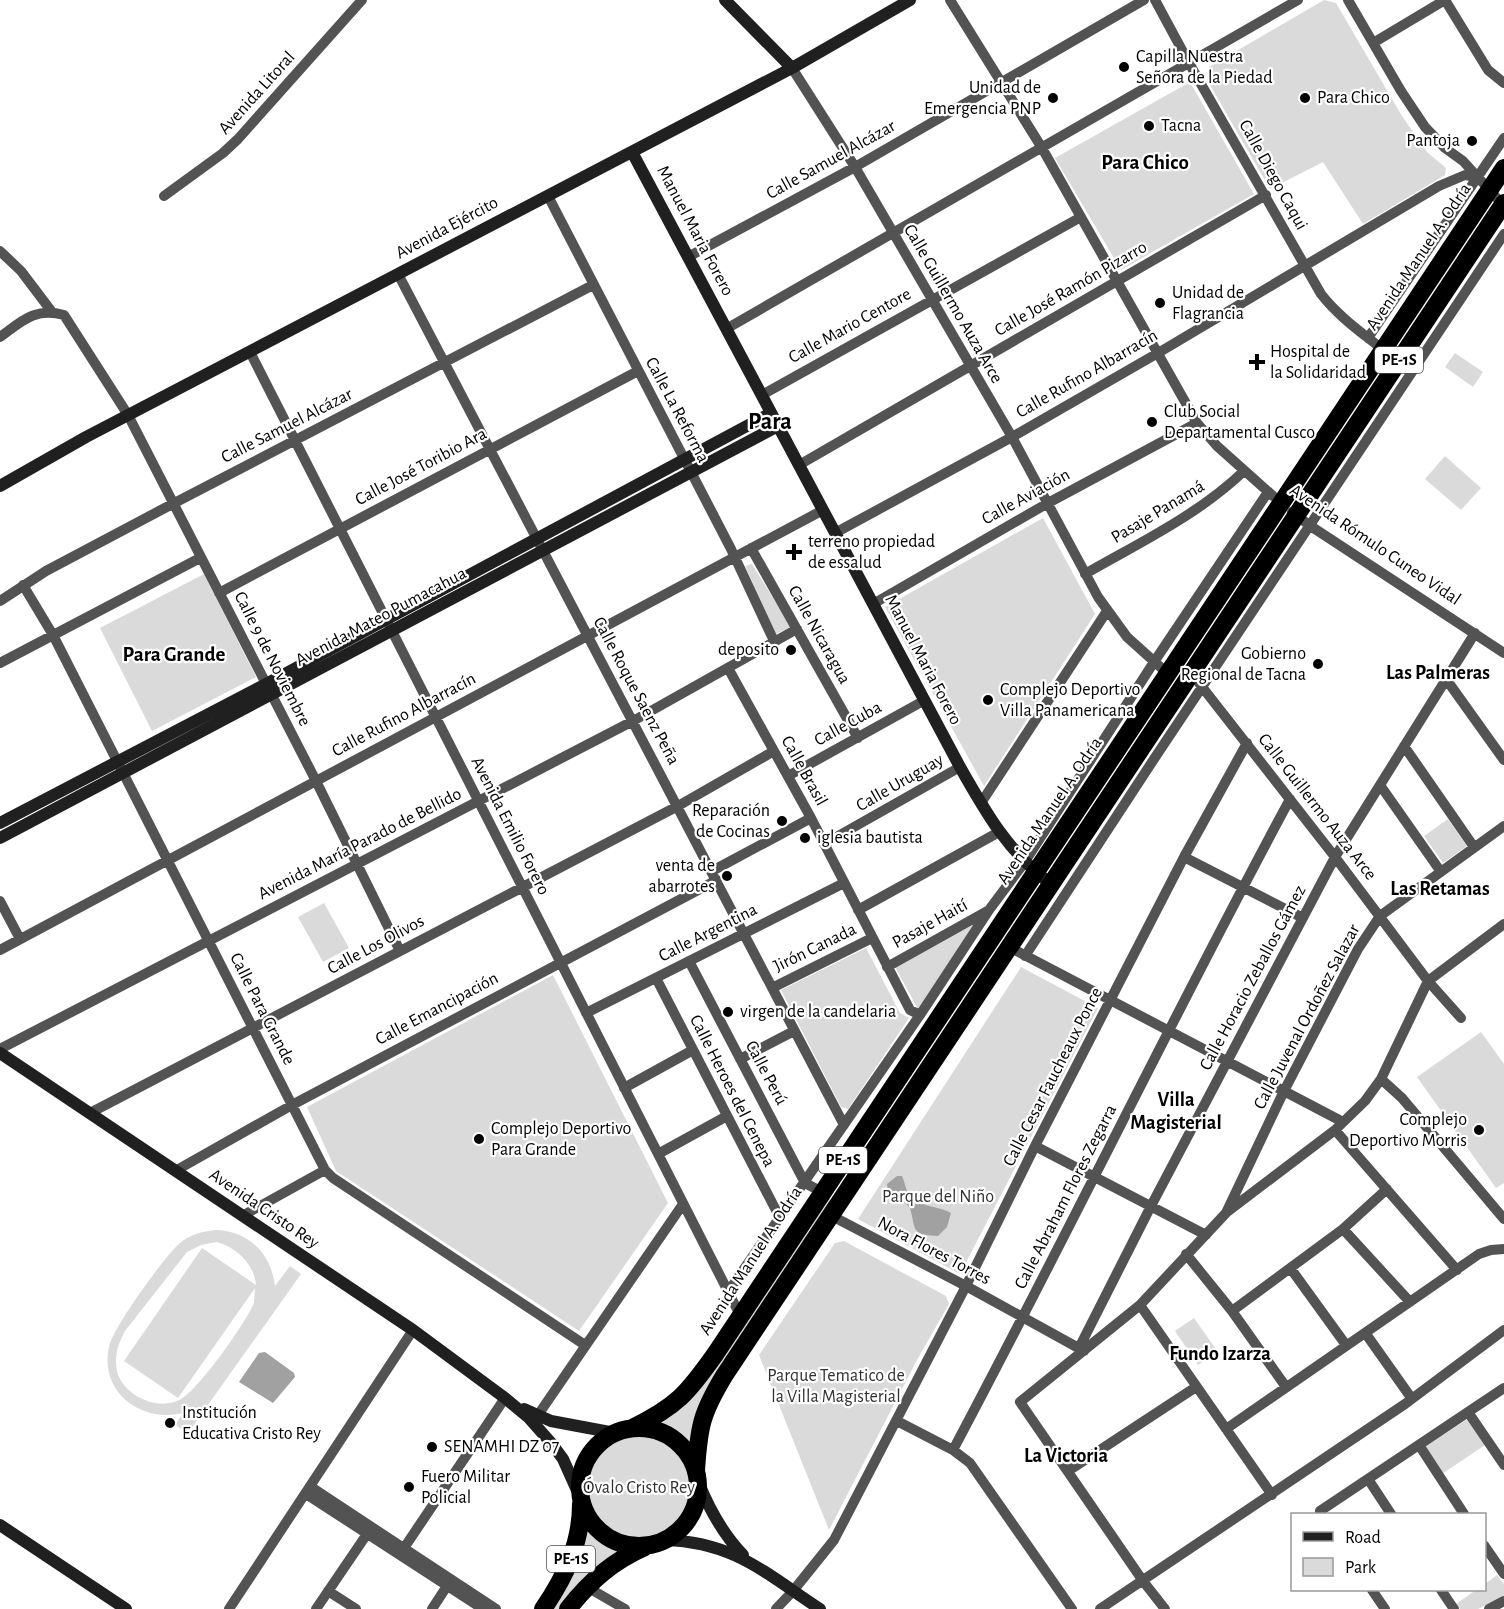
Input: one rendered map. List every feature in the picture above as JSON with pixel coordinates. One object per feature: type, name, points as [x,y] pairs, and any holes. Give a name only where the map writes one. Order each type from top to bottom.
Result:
[{"type":"highway","name":"Avenida Manuel A. Odría","points":[[623,1431],[666,1410],[683,1397],[701,1375],[822,1192],[1029,867],[1160,673],[1274,497],[1382,350],[1484,184],[1504,168]]},
{"type":"highway","name":"PE-1S","points":[[568,1609],[604,1569],[682,1528],[693,1511],[698,1491],[699,1428],[712,1395],[1176,696],[1197,680],[1303,520],[1504,204]]},
{"type":"highway","points":[[1160,673],[1176,696]]},
{"type":"highway","points":[[822,1192],[835,1209]]},
{"type":"highway","points":[[623,1431],[653,1429],[672,1438],[687,1452],[697,1476]]},
{"type":"highway","name":"PE-1S","points":[[543,1609],[560,1583],[577,1542],[581,1471],[586,1459],[594,1448],[623,1431]]},
{"type":"highway","name":"PE-1S","points":[[581,1500],[589,1520],[611,1540],[630,1546],[657,1543]]},
{"type":"street","name":"Avenida Litoral","points":[[164,195],[223,153],[238,139],[362,0]]},
{"type":"street","points":[[725,0],[792,68]]},
{"type":"street","name":"Avenida Ejército","points":[[0,486],[128,415],[792,68],[910,0]]},
{"type":"street","name":"Avenida Rómulo Cuneo Vidal","points":[[950,0],[1042,148],[1197,423],[1217,446],[1244,471],[1303,520],[1504,653]]},
{"type":"street","name":"Calle Samuel Alcázar","points":[[688,257],[855,167],[1144,0]]},
{"type":"street","name":"Calle Diego Caqui","points":[[1155,0],[1304,265],[1331,306],[1382,350]]},
{"type":"street","points":[[726,329],[1299,0]]},
{"type":"street","points":[[1348,0],[1401,91],[1425,127],[1463,161],[1504,204]]},
{"type":"street","points":[[1373,43],[1445,0],[1488,70],[1504,83]]},
{"type":"street","name":"Calle Guillermo Auza Arce","points":[[792,68],[855,167],[1011,436],[1107,611],[1160,673]]},
{"type":"street","points":[[1368,338],[1484,184],[1504,138]]},
{"type":"street","name":"Manuel Maria Forero","points":[[633,152],[960,767],[999,832],[1029,867],[1051,884]]},
{"type":"street","name":"Calle Rufino Albarracín","points":[[835,533],[1158,353],[1452,179],[1465,175],[1484,184]]},
{"type":"street","name":"Calle José Ramón Pizarro","points":[[799,465],[1266,195]]},
{"type":"street","name":"Calle La Reforma","points":[[548,196],[735,557],[774,641]]},
{"type":"street","name":"Calle Mario Centore","points":[[762,395],[1081,217]]},
{"type":"street","points":[[1303,520],[1359,454],[1504,234]]},
{"type":"street","name":"Calle 9 de Noviembre","points":[[0,251],[21,271],[52,312],[64,315],[128,415],[316,781],[400,951]]},
{"type":"street","name":"Calle Roque Saenz Peña","points":[[398,274],[844,1125]]},
{"type":"street","name":"Calle Samuel Alcázar","points":[[0,601],[23,585],[172,504],[593,285]]},
{"type":"street","points":[[0,337],[22,320],[36,313],[52,312]]},
{"type":"street","name":"Avenida Emilio Forero","points":[[250,352],[740,1315]]},
{"type":"street","name":"Calle José Toribio Ara","points":[[219,593],[638,371]]},
{"type":"street","name":"Avenida Mateo Pumacahua","points":[[389,625],[537,538],[771,413]]},
{"type":"street","name":"Calle Aviación","points":[[873,604],[1048,503],[1197,423]]},
{"type":"street","name":"Avenida Mateo Pumacahua","points":[[0,838],[124,774],[269,689],[389,625],[543,550],[778,426]]},
{"type":"street","name":"Pasaje Panamá","points":[[1085,574],[1203,506],[1244,471]]},
{"type":"street","name":"Calle Rufino Albarracín","points":[[0,950],[823,510]]},
{"type":"street","name":"Calle Nicaragua","points":[[751,549],[858,738]]},
{"type":"street","points":[[0,663],[200,558]]},
{"type":"street","name":"Calle Para Grande","points":[[23,585],[53,635],[325,1170],[342,1185],[585,1345]]},
{"type":"street","points":[[981,803],[1107,611]]},
{"type":"street","name":"Avenida María Parado de Bellido","points":[[0,1051],[633,721],[796,629]]},
{"type":"street","name":"Calle Horacio Zeballos Gámez","points":[[1081,1350],[1151,1206],[1335,857],[1475,633]]},
{"type":"street","name":"Calle Brasil","points":[[728,668],[824,844],[909,1010],[920,1015]]},
{"type":"street","points":[[1446,679],[1504,760]]},
{"type":"street","points":[[1025,956],[1197,680]]},
{"type":"street","name":"Calle Guillermo Auza Arce","points":[[1197,680],[1428,981],[1461,1018]]},
{"type":"street","name":"Avenida Mateo Pumacahua","points":[[0,823],[118,761],[269,689]]},
{"type":"street","name":"Calle Cuba","points":[[788,776],[925,700]]},
{"type":"street","name":"Calle Cesar Faucheaux Ponce","points":[[776,1609],[834,1539],[897,1421],[1184,857],[1247,743]]},
{"type":"street","points":[[1404,746],[1474,847]]},
{"type":"street","name":"Calle Los Olivos","points":[[90,1113],[678,806],[774,752]]},
{"type":"street","name":"Calle Uruguay","points":[[824,844],[960,767]]},
{"type":"street","points":[[1380,784],[1441,872]]},
{"type":"street","name":"Calle Abraham Flores Zegarra","points":[[953,1450],[1024,1318],[1243,886],[1290,799]]},
{"type":"street","name":"Calle Emancipación","points":[[175,1171],[292,1105],[560,962],[810,818]]},
{"type":"street","name":"Calle Juvenal Ordoñez Salazar","points":[[1068,1472],[1020,1402],[1081,1350],[1140,1305],[1226,1213],[1284,1091],[1358,949],[1380,916],[1504,826]]},
{"type":"street","points":[[858,910],[999,832]]},
{"type":"street","points":[[1184,857],[1303,918]]},
{"type":"street","name":"Avenida Manuel A. Odría","points":[[728,1292],[920,1015],[989,910],[1029,867]]},
{"type":"street","name":"Calle Argentina","points":[[586,1013],[844,883]]},
{"type":"street","points":[[0,901],[20,939]]},
{"type":"street","name":"Pasaje Haití","points":[[887,966],[989,910]]},
{"type":"street","points":[[1226,1213],[1339,1126],[1365,1101],[1381,1079],[1428,981],[1504,924]]},
{"type":"street","name":"Jirón Canada","points":[[772,988],[872,938]]},
{"type":"street","points":[[1009,947],[1284,1091],[1339,1126],[1387,1189],[1457,1270]]},
{"type":"street","name":"Calle Perú","points":[[689,961],[805,1183]]},
{"type":"street","name":"Calle Heroes del Cenepa","points":[[656,978],[780,1218]]},
{"type":"street","points":[[740,1059],[794,1031]]},
{"type":"street","points":[[624,1088],[693,1050]]},
{"type":"street","name":"Avenida Cristo Rey","points":[[0,1051],[413,1330],[505,1398],[529,1418],[552,1444],[563,1459],[581,1500]]},
{"type":"street","points":[[1381,1079],[1402,1098],[1504,1219]]},
{"type":"street","points":[[658,1154],[727,1116]]},
{"type":"street","points":[[1035,1146],[1206,1234]]},
{"type":"street","points":[[242,1216],[325,1170]]},
{"type":"street","points":[[805,1183],[822,1192]]},
{"type":"street","points":[[1232,1311],[1343,1229],[1387,1189]]},
{"type":"street","points":[[538,1415],[683,1204]]},
{"type":"street","name":"Nora Flores Torres","points":[[835,1209],[1081,1350]]},
{"type":"street","points":[[1343,1229],[1410,1302]]},
{"type":"street","points":[[1226,1429],[1479,1254],[1504,1248]]},
{"type":"street","points":[[1186,1254],[1232,1311],[1286,1387]]},
{"type":"street","points":[[1291,1269],[1346,1345]]},
{"type":"street","points":[[1140,1305],[1272,1496]]},
{"type":"street","points":[[229,1609],[309,1491],[413,1330]]},
{"type":"street","points":[[1101,1609],[1412,1400],[1504,1330]]},
{"type":"street","points":[[1366,1334],[1412,1400]]},
{"type":"street","points":[[1166,1609],[1143,1581],[1068,1472],[1196,1387]]},
{"type":"street","points":[[1321,1513],[1320,1511],[1504,1388]]},
{"type":"street","points":[[404,1548],[505,1398]]},
{"type":"street","name":"Avenida Cristo Rey","points":[[505,1398],[538,1415],[567,1425],[623,1431]]},
{"type":"street","points":[[1468,1412],[1503,1460]]},
{"type":"street","points":[[897,1421],[953,1450],[970,1463],[1072,1609]]},
{"type":"street","points":[[1419,1445],[1463,1513]]},
{"type":"street","points":[[697,1476],[718,1525],[747,1560]]},
{"type":"street","points":[[1368,1479],[1390,1513]]},
{"type":"street","points":[[309,1491],[367,1534],[483,1609]]},
{"type":"street","points":[[309,1491],[404,1548],[496,1609]]},
{"type":"street","points":[[0,1525],[126,1609]]},
{"type":"street","points":[[316,1609],[367,1534]]},
{"type":"street","points":[[657,1543],[709,1545],[747,1560],[820,1609]]},
{"type":"street","points":[[1486,1547],[1504,1574]]},
{"type":"street","points":[[432,1609],[447,1586]]},
{"type":"street","points":[[587,1587],[625,1609]]},
{"type":"street","points":[[328,1591],[356,1609]]},
{"type":"street","points":[[1373,1591],[1385,1609]]},
{"type":"street","points":[[1442,1591],[1454,1609]]},
{"type":"street","points":[[1489,1609],[1504,1601]]},
{"type":"green space","name":"Para Chico","points":[[1324,0],[1336,3],[1402,116],[1427,152],[1446,168],[1445,175],[1363,224],[1323,162],[1270,189],[1207,80],[1209,67]]},
{"type":"green space","points":[[1190,82],[1254,194],[1121,270],[1055,158]]},
{"type":"green space","points":[[1455,353],[1483,372],[1473,387],[1445,367]]},
{"type":"green space","points":[[1445,456],[1481,488],[1461,510],[1425,479]]},
{"type":"green space","name":"Complejo Deportivo Villa Panamericana","points":[[1043,518],[1095,614],[984,786],[885,607]]},
{"type":"green space","points":[[752,564],[791,627],[776,634],[745,566]]},
{"type":"green space","points":[[204,574],[256,677],[152,731],[100,628]]},
{"type":"green space","points":[[1448,819],[1467,846],[1443,863],[1424,836]]},
{"type":"green space","points":[[324,903],[349,948],[323,962],[298,917]]},
{"type":"green space","points":[[979,917],[918,1009],[895,967]]},
{"type":"green space","points":[[866,948],[900,1013],[909,1018],[848,1109],[841,1107],[781,990]]},
{"type":"green space","name":"Parque del Niño","points":[[1021,967],[1098,1008],[960,1274],[858,1219]]},
{"type":"green space","name":"Complejo Deportivo Para Grande","points":[[553,975],[668,1203],[579,1331],[336,1171],[307,1107]]},
{"type":"green space","name":"Complejo Deportivo Morris","points":[[1481,1032],[1504,1064],[1504,1183],[1496,1188],[1417,1077]]},
{"type":"green space","points":[[830,1199],[831,1201],[694,1422],[690,1445],[680,1434],[655,1423],[824,1200]]},
{"type":"green space","points":[[212,1230],[239,1235],[257,1247],[269,1264],[275,1286],[290,1266],[301,1274],[188,1433],[175,1425],[183,1413],[167,1415],[152,1413],[126,1401],[110,1378],[109,1347],[119,1325],[172,1251],[188,1238]],"holes":[[[217,1242],[238,1253],[248,1264],[255,1277],[256,1285],[202,1248],[124,1361],[178,1398],[255,1288],[254,1303],[249,1313],[210,1370],[181,1399],[163,1404],[134,1394],[126,1388],[116,1366],[117,1350],[125,1331],[187,1252],[201,1245]]]},
{"type":"green space","name":"Parque Tematico de la Villa Magisterial","points":[[844,1241],[946,1296],[949,1304],[917,1360],[829,1530],[759,1355],[835,1243]]},
{"type":"green space","points":[[1194,1318],[1218,1352],[1198,1365],[1175,1331]]},
{"type":"green space","points":[[1468,1419],[1485,1445],[1442,1474],[1424,1447]]},
{"type":"green space","name":"Óvalo Cristo Rey","points":[[639,1433],[660,1437],[678,1449],[690,1467],[694,1488],[690,1509],[678,1527],[660,1539],[639,1543],[618,1539],[600,1527],[588,1509],[584,1488],[588,1467],[600,1449],[618,1437]]},
{"type":"green space","points":[[584,1524],[603,1540],[626,1550],[565,1609],[553,1609]]},
{"type":"green space","points":[[1497,1575],[1504,1584],[1504,1596],[1478,1609],[1460,1609],[1456,1604],[1475,1591],[1486,1591],[1486,1583]]},
{"type":"shaded area","points":[[897,1176],[902,1176],[907,1191],[914,1199],[951,1213],[947,1227],[938,1236],[918,1232],[914,1226],[910,1208],[899,1197],[888,1193],[887,1184]]},
{"type":"shaded area","points":[[265,1352],[294,1373],[295,1377],[273,1403],[239,1382],[259,1353]]},
{"type":"place","name":"Capilla Nuestra Señora de la Piedad","points":[[1124,67]]},
{"type":"place","name":"Unidad de Emergencia PNP","points":[[1053,98]]},
{"type":"place","name":"Para Chico","points":[[1305,98]]},
{"type":"place","name":"Tacna","points":[[1149,126]]},
{"type":"place","name":"Pantoja","points":[[1472,141]]},
{"type":"place","name":"Unidad de Flagrancia","points":[[1160,303]]},
{"type":"place","name":"Hospital de la Solidaridad","points":[[1257,362]]},
{"type":"place","name":"Club Social Departamental Cusco","points":[[1152,422]]},
{"type":"place","name":"terreno propiedad de essalud","points":[[794,552]]},
{"type":"place","name":"deposito","points":[[791,650]]},
{"type":"place","name":"Gobierno Regional de Tacna","points":[[1318,664]]},
{"type":"place","name":"Complejo Deportivo Villa Panamericana","points":[[988,700]]},
{"type":"place","name":"Reparación de Cocinas","points":[[782,821]]},
{"type":"place","name":"iglesia bautista","points":[[805,838]]},
{"type":"place","name":"venta de abarrotes","points":[[727,876]]},
{"type":"place","name":"virgen de la candelaria","points":[[728,1012]]},
{"type":"place","name":"Complejo Deportivo Morris","points":[[1479,1130]]},
{"type":"place","name":"Complejo Deportivo Para Grande","points":[[479,1139]]},
{"type":"place","name":"Institución Educativa Cristo Rey","points":[[170,1423]]},
{"type":"place","name":"SENAMHI DZ 07","points":[[432,1447]]},
{"type":"place","name":"Fuero Militar Policial","points":[[409,1487]]},
{"type":"district","name":"Para Chico","points":[[1145,162]]},
{"type":"district","name":"Para","points":[[770,422]]},
{"type":"district","name":"Para Grande","points":[[174,654]]},
{"type":"district","name":"Las Palmeras","points":[[1438,673]]},
{"type":"district","name":"Las Retamas","points":[[1440,889]]},
{"type":"district","name":"Villa Magisterial","points":[[1176,1112]]},
{"type":"district","name":"Fundo Izarza","points":[[1220,1354]]},
{"type":"district","name":"La Victoria","points":[[1066,1456]]}]
